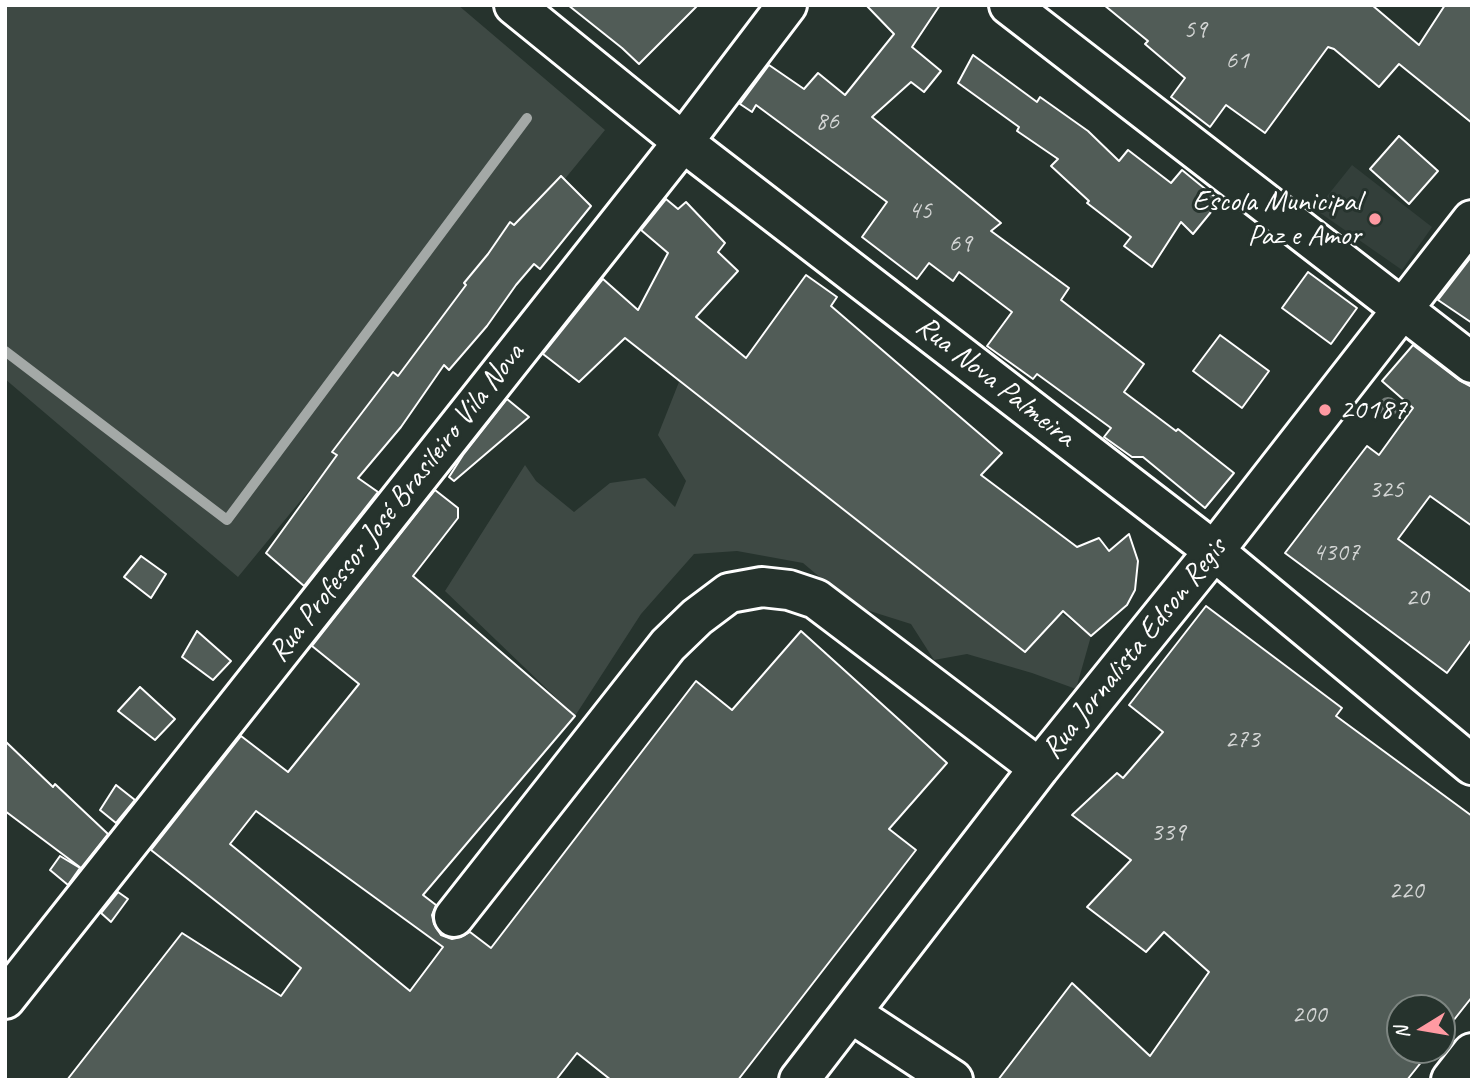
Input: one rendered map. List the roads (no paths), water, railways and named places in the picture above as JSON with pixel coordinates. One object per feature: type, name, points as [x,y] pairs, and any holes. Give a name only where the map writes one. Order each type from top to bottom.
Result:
[{"type":"street","name":"Rua Nova Palmeira","points":[[514,5],[682,142],[1214,551],[1472,765]]},
{"type":"street","name":"Rua Professor José Brasileiro Vila Nova","points":[[5,999],[682,142],[787,5]]},
{"type":"street","points":[[1009,5],[1472,363]]},
{"type":"street","name":"Rua Jornalista Edson Regis","points":[[799,1080],[1039,768],[1214,551],[1472,220]]},
{"type":"street","points":[[454,917],[668,645],[697,617],[729,593],[762,587],[789,590],[816,599],[1039,768]]},
{"type":"street","points":[[851,1013],[953,1080]]},
{"type":"street","points":[[1451,1080],[1472,1053]]},
{"type":"waterway","points":[[5,351],[227,520],[527,118]]},
{"type":"place","name":"Escola Municipal Paz e Amor","points":[[1375,219]]},
{"type":"place","name":"20187","points":[[1325,410]]}]
